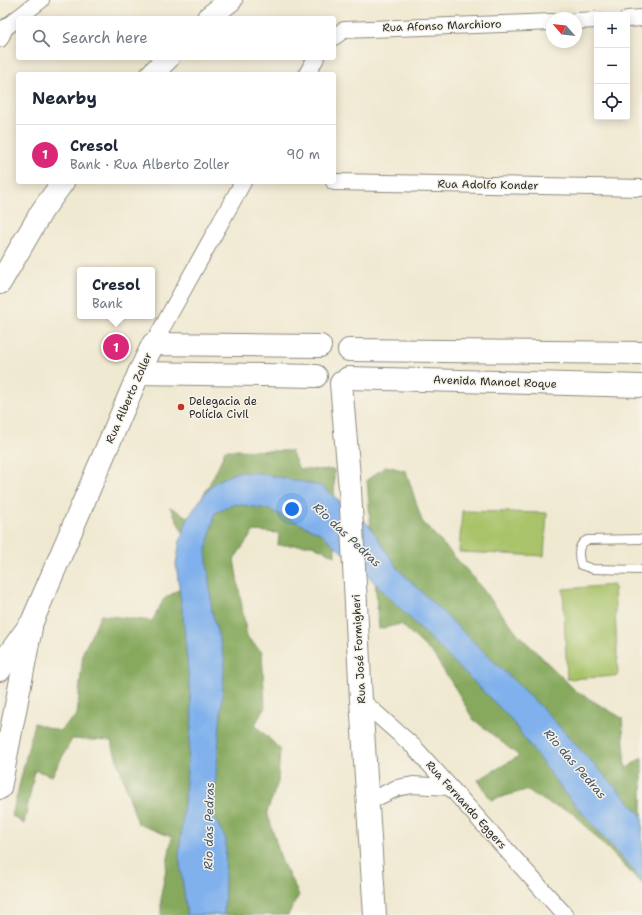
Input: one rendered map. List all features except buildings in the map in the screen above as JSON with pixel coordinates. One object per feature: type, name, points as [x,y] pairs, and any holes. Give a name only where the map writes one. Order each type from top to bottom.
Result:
[{"type":"street","points":[[21,16],[41,0]]},
{"type":"street","points":[[213,16],[231,0]]},
{"type":"street","points":[[630,19],[642,18]]},
{"type":"street","points":[[0,39],[5,28],[16,20]]},
{"type":"street","points":[[582,21],[594,20]]},
{"type":"street","name":"Rua Afonso Marchioro","points":[[336,36],[344,30],[546,22]]},
{"type":"street","points":[[154,72],[166,60]]},
{"type":"street","points":[[308,72],[315,60]]},
{"type":"street","name":"Rua Adolfo Konder","points":[[336,182],[642,188]]},
{"type":"street","points":[[0,283],[42,211],[62,184]]},
{"type":"street","name":"Rua Alberto Zoller","points":[[1,777],[9,692],[32,622],[139,373],[153,344],[242,184]]},
{"type":"street","points":[[153,344],[320,346],[335,342],[342,344],[353,356],[353,371],[344,381],[332,385],[323,382],[316,376],[312,359],[320,346]]},
{"type":"street","points":[[349,350],[642,353]]},
{"type":"street","points":[[139,373],[316,376]]},
{"type":"street","name":"Avenida Manoel Roque","points":[[344,381],[642,386]]},
{"type":"street","name":"Rua José Formigheri","points":[[344,381],[361,700],[375,915]]},
{"type":"street","name":"Rua Alberto Zoller","points":[[0,670],[8,644],[32,622]]},
{"type":"street","points":[[0,670],[9,692]]},
{"type":"street","name":"Rua Fernando Eggers","points":[[361,700],[414,748],[565,915]]},
{"type":"street","points":[[367,802],[381,794],[413,785],[450,787]]},
{"type":"lane","points":[[642,539],[587,540],[582,542],[579,549],[579,557],[581,565],[589,569],[642,570]]},
{"type":"green space","points":[[225,450],[291,451],[299,469],[334,470],[335,556],[312,545],[278,545],[279,533],[254,531],[234,559],[247,637],[262,652],[265,707],[255,725],[280,749],[278,782],[267,812],[282,862],[299,895],[288,915],[161,915],[161,895],[172,837],[138,824],[111,741],[72,739],[52,776],[35,770],[24,824],[12,816],[34,723],[59,731],[77,715],[83,652],[101,615],[152,621],[164,599],[180,589],[178,561],[179,548],[183,533],[170,507],[189,518],[213,477]]},
{"type":"green space","points":[[386,466],[406,471],[422,521],[473,577],[518,634],[576,691],[622,718],[626,769],[642,757],[642,884],[572,812],[550,804],[526,790],[491,800],[478,780],[519,756],[473,719],[433,654],[401,624],[379,629],[367,480]]},
{"type":"green space","points":[[462,511],[547,513],[544,556],[459,552]]},
{"type":"green space","points":[[614,585],[618,676],[567,679],[563,589]]},
{"type":"water","name":"Rio das Pedras","points":[[237,472],[259,473],[321,486],[369,525],[399,570],[543,709],[642,816],[642,880],[563,791],[509,717],[368,576],[322,534],[268,509],[235,504],[215,513],[206,551],[212,612],[225,660],[213,816],[226,839],[224,915],[187,915],[179,856],[192,717],[183,616],[176,564],[180,541],[188,518],[203,496],[215,482]]},
{"type":"place","name":"Cresol","points":[[116,347]]},
{"type":"place","name":"Delegacia de Polícia Civil","points":[[181,407]]}]
